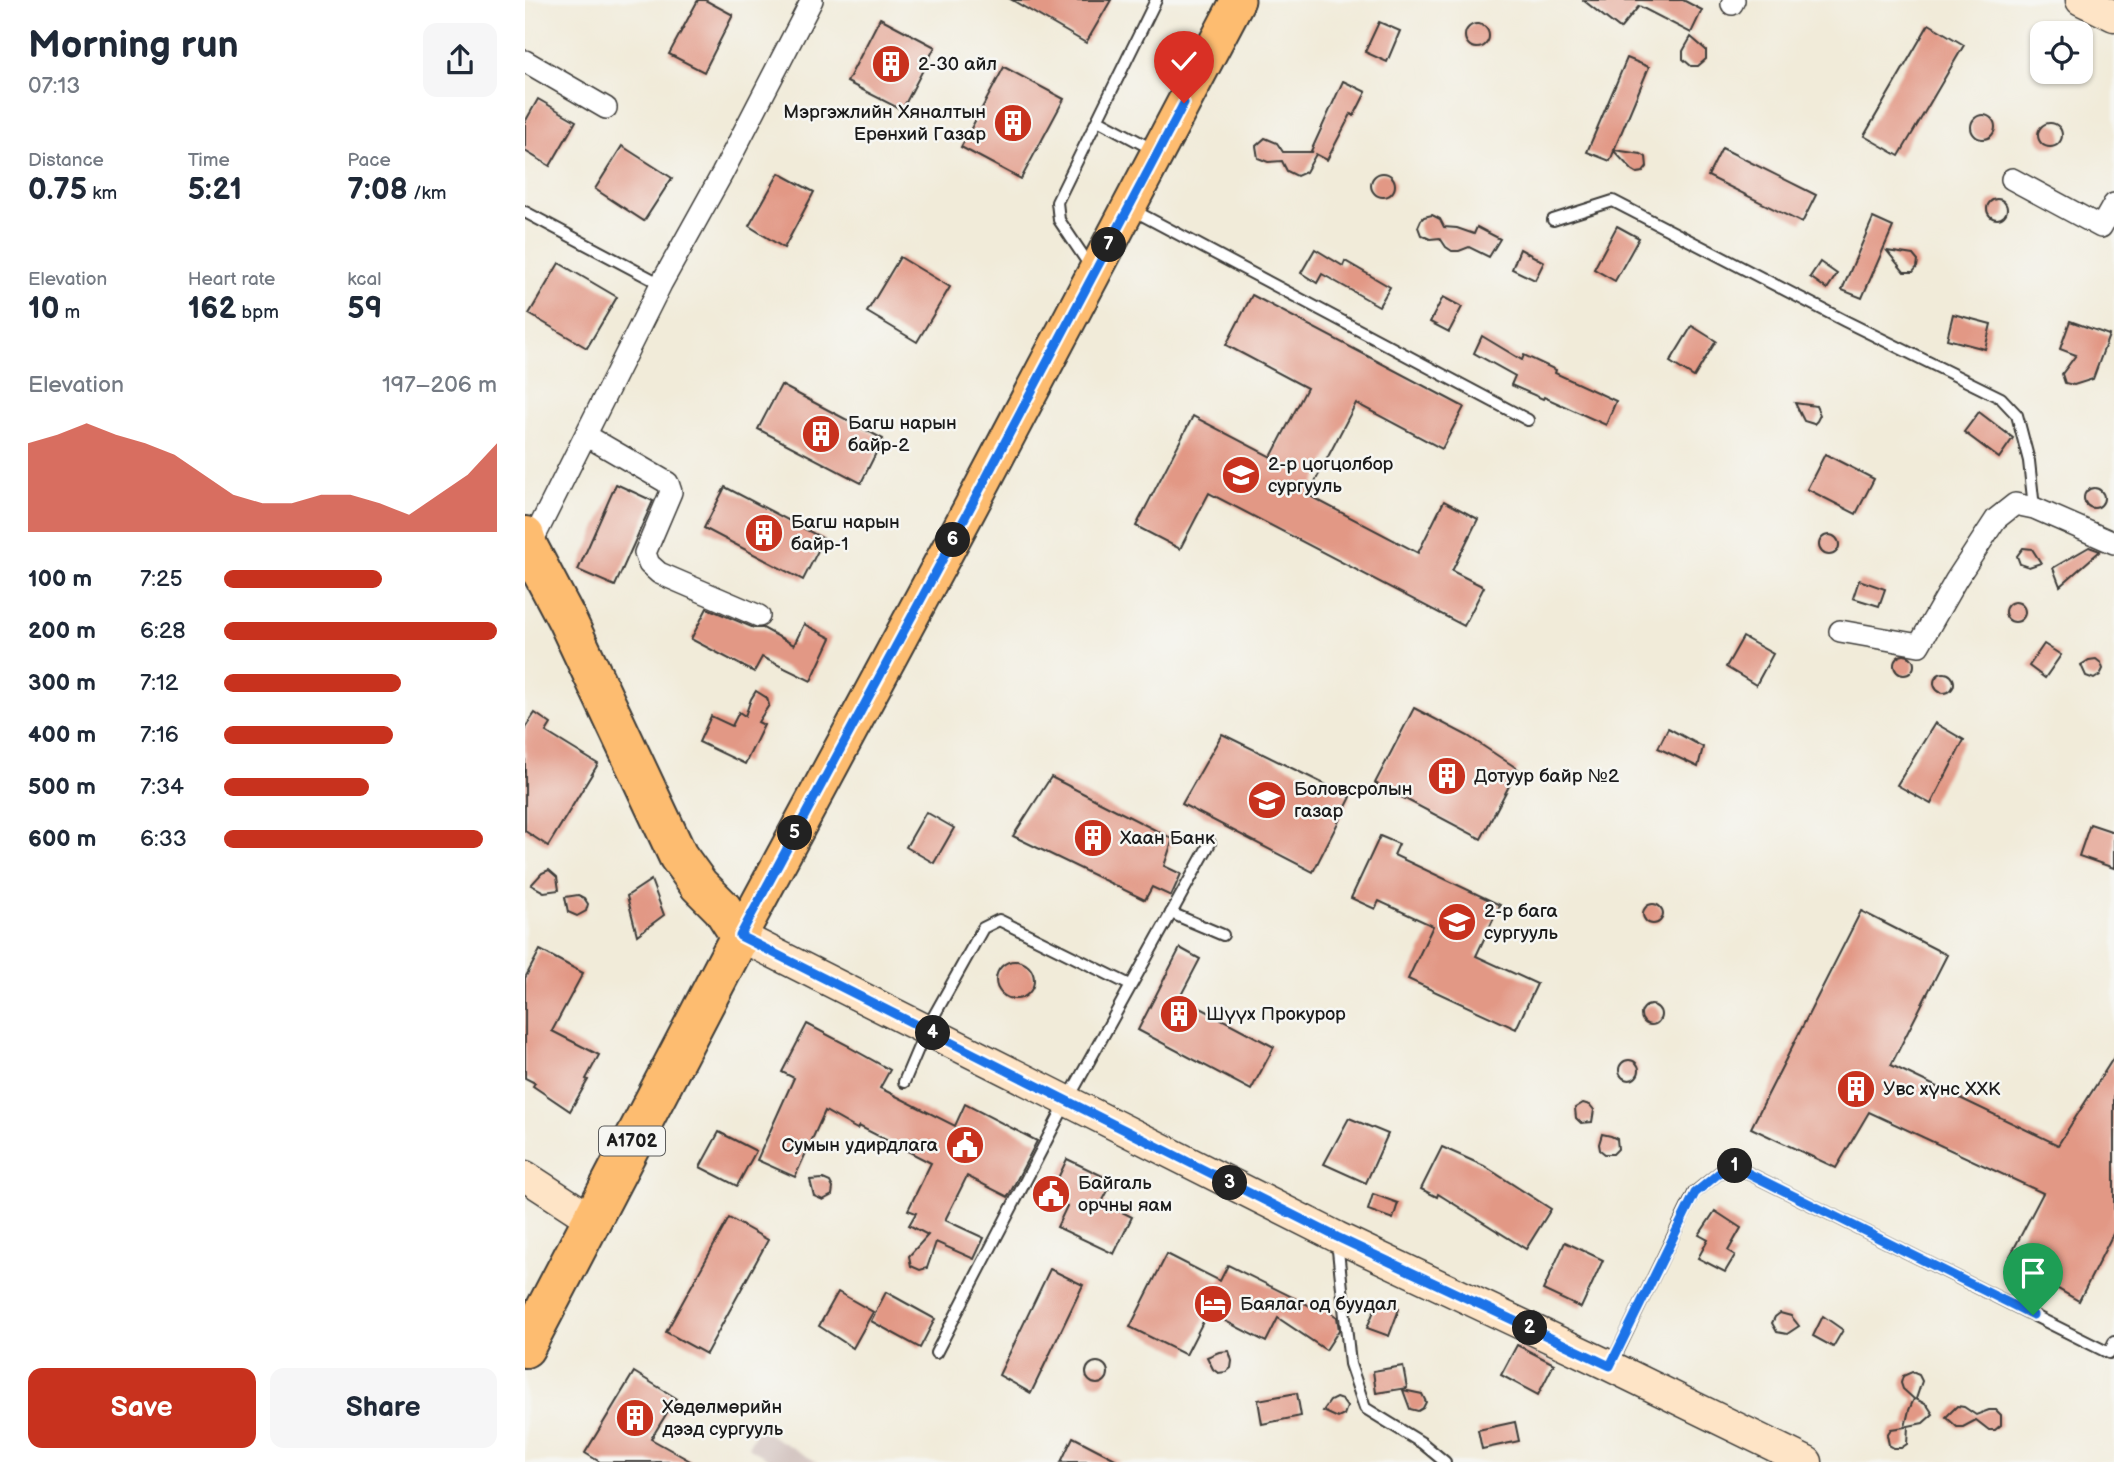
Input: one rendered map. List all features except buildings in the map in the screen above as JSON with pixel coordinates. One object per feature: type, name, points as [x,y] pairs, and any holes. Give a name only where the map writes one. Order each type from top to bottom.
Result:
[{"type":"highway","points":[[527,542],[567,620],[678,856],[699,885],[722,908],[740,936]]},
{"type":"highway","name":"A1702","points":[[525,1348],[740,936]]},
{"type":"main road","points":[[740,936],[968,512],[1238,0]]},
{"type":"street","points":[[527,542],[587,436],[661,284],[722,174],[812,0]]},
{"type":"street","points":[[2081,0],[2114,16]]},
{"type":"street","points":[[525,61],[606,108]]},
{"type":"street","points":[[2012,179],[2101,227],[2114,204]]},
{"type":"street","points":[[587,436],[669,483],[671,492],[645,553],[649,564],[659,573],[759,616]]},
{"type":"street","points":[[1840,631],[1919,645],[1956,580],[1996,519],[2015,504],[2034,508],[2114,543]]},
{"type":"street","points":[[740,936],[1337,1237],[1807,1462]]},
{"type":"street","points":[[525,1176],[591,1219]]},
{"type":"lane","points":[[1094,272],[1059,220],[1057,202],[1156,0]]},
{"type":"lane","points":[[1098,120],[1158,152]]},
{"type":"lane","points":[[1553,220],[1613,201],[2001,398],[2017,415],[2029,461],[2034,508]]},
{"type":"lane","points":[[1129,208],[1528,420]]},
{"type":"lane","points":[[525,212],[661,284]]},
{"type":"lane","points":[[936,1353],[1067,1101],[1210,843]]},
{"type":"lane","points":[[1171,913],[1223,935]]},
{"type":"lane","points":[[904,1082],[926,1030],[983,928],[999,920],[1130,985]]},
{"type":"lane","points":[[1610,1366],[1695,1193],[1730,1164],[2109,1353],[2114,1342]]},
{"type":"lane","points":[[1337,1237],[1350,1364],[1365,1408],[1422,1443],[1445,1462]]},
{"type":"shaded area","points":[[758,1428],[817,1462],[774,1462],[748,1447]]},
{"type":"place","name":"2-30 айл","points":[[891,64]]},
{"type":"place","name":"Мэргэжлийн Хяналтын Ерөнхий Газар","points":[[1013,123]]},
{"type":"place","name":"Багш нарын байр-2","points":[[821,434]]},
{"type":"place","name":"2-р цогцолбор сургууль","points":[[1241,475]]},
{"type":"place","name":"Багш нарын байр-1","points":[[764,533]]},
{"type":"place","name":"Дотуур байр №2","points":[[1447,776]]},
{"type":"place","name":"Боловсролын газар","points":[[1267,800]]},
{"type":"place","name":"Хаан Банк","points":[[1093,838]]},
{"type":"place","name":"2-р бага сургууль","points":[[1457,922]]},
{"type":"place","name":"Шүүх Прокурор","points":[[1179,1014]]},
{"type":"place","name":"Увс хүнс ХХК","points":[[1856,1089]]},
{"type":"place","name":"Сумын удирдлага","points":[[965,1145]]},
{"type":"place","name":"Байгаль орчны яам","points":[[1051,1194]]},
{"type":"place","name":"Баялаг од буудал","points":[[1213,1304]]},
{"type":"place","name":"Хөдөлмөрийн дээд сургууль","points":[[635,1418]]},
{"type":"route","points":[[1184,103],[740,936],[1337,1237],[1610,1366],[1695,1193],[1730,1164],[2033,1315]]}]
